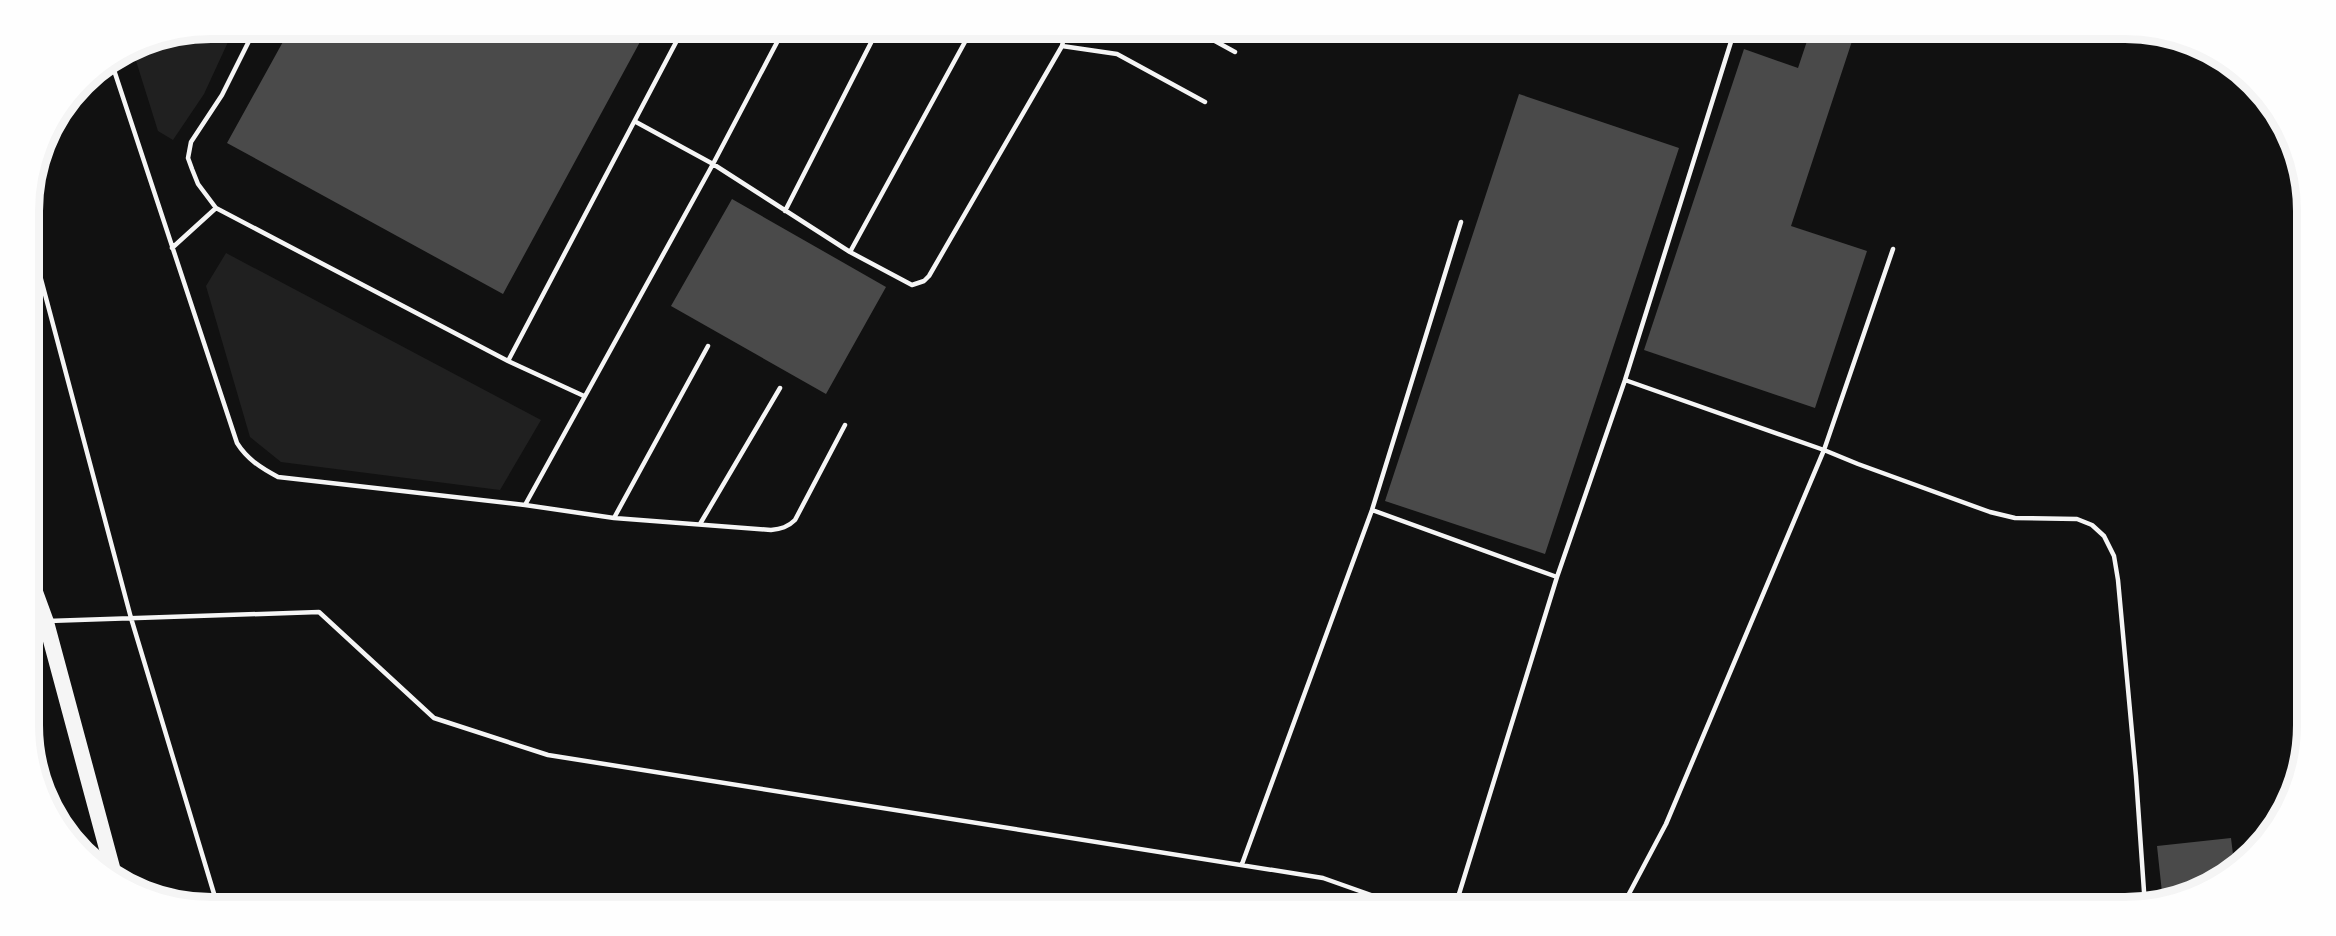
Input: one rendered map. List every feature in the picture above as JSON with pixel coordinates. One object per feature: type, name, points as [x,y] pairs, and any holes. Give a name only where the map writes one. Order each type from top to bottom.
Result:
[{"type":"highway","points":[[39,603],[110,864]]},
{"type":"lane","points":[[250,39],[222,95],[191,142],[188,158],[192,170],[198,184],[216,208],[508,361],[584,396]]},
{"type":"lane","points":[[508,361],[678,39]]},
{"type":"lane","points":[[525,505],[713,164],[778,39]]},
{"type":"lane","points":[[784,211],[872,39]]},
{"type":"lane","points":[[850,252],[966,39]]},
{"type":"lane","points":[[636,122],[713,164],[850,252],[907,285],[912,285],[924,281],[1062,46],[1064,39]]},
{"type":"lane","points":[[1212,39],[1235,52]]},
{"type":"lane","points":[[1458,897],[1557,577],[1625,380],[1732,39]]},
{"type":"lane","points":[[1062,46],[1117,54],[1205,102]]},
{"type":"lane","points":[[114,69],[237,443],[258,466],[278,477],[525,505],[614,518],[771,530],[789,526],[795,520],[845,424]]},
{"type":"lane","points":[[172,248],[216,208]]},
{"type":"lane","points":[[1242,864],[1372,510],[1461,222]]},
{"type":"lane","points":[[1627,897],[1666,824],[1824,450],[1893,249]]},
{"type":"lane","points":[[39,272],[130,618],[215,897]]},
{"type":"lane","points":[[614,518],[708,346]]},
{"type":"lane","points":[[1625,380],[1824,450],[1990,512],[2015,518],[2077,519],[2092,525],[2104,536],[2114,556],[2118,580],[2144,896]]},
{"type":"lane","points":[[700,524],[780,388]]},
{"type":"lane","points":[[1372,510],[1557,577]]},
{"type":"lane","points":[[46,622],[319,612],[435,718],[548,755],[1242,864],[1323,878],[1377,897]]},
{"type":"shaded area","points":[[229,39],[204,94],[173,140],[158,131],[135,57],[177,42]]},
{"type":"shaded area","points":[[226,253],[541,420],[500,490],[281,462],[250,437],[206,286]]},
{"type":"building","points":[[284,39],[642,39],[503,294],[227,143]]},
{"type":"building","points":[[1808,39],[1853,39],[1791,226],[1867,251],[1815,408],[1644,350],[1744,49],[1798,68]]},
{"type":"building","points":[[1519,94],[1679,148],[1545,554],[1385,501]]},
{"type":"building","points":[[732,199],[886,287],[826,394],[671,306]]},
{"type":"building","points":[[2231,838],[2234,859],[2201,879],[2162,893],[2157,846]]}]
